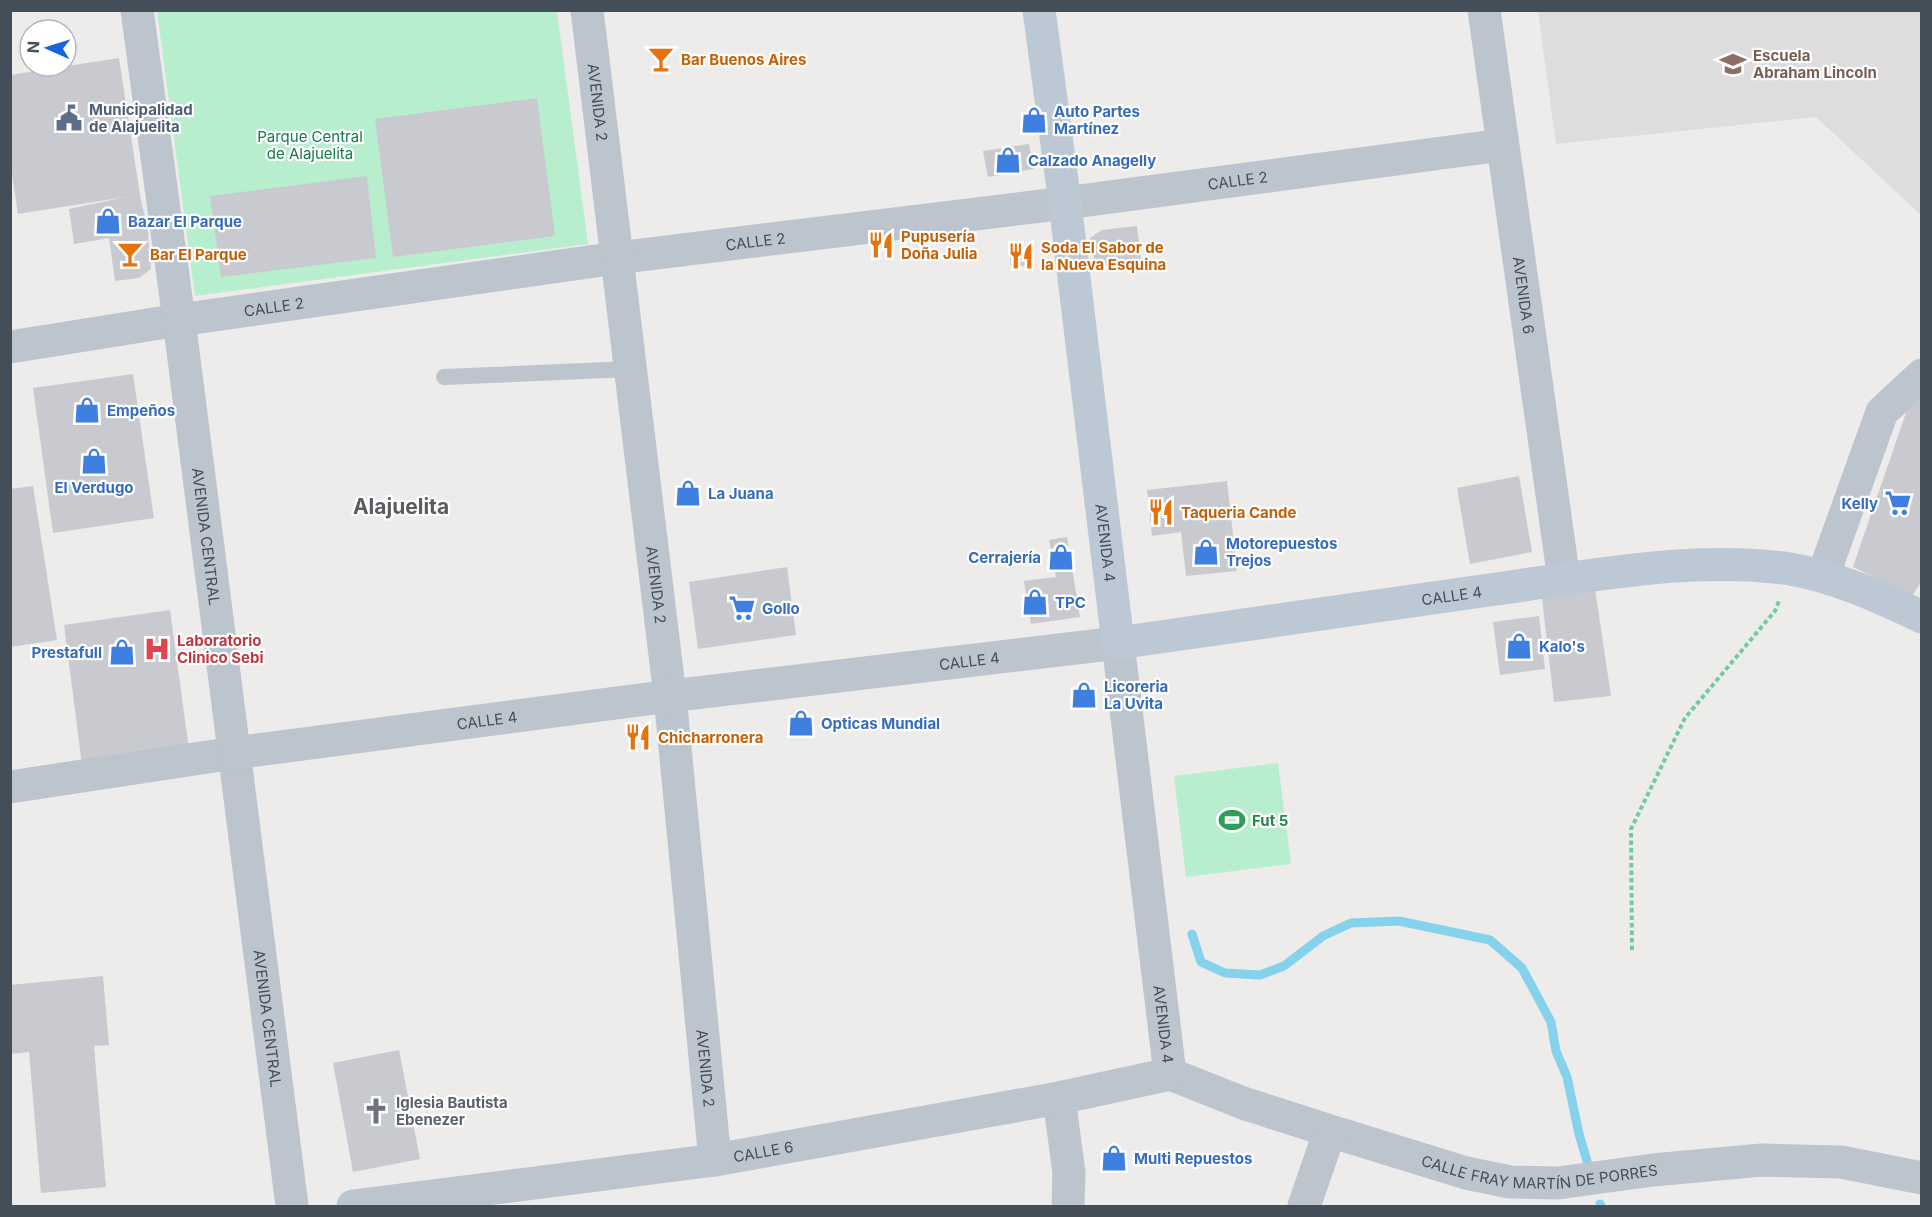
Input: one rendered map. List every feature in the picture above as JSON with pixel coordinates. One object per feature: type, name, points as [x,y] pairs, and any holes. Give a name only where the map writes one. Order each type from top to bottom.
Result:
[{"type":"main road","name":"AVENIDA 4","points":[[1039,10],[1065,203],[1118,643]]},
{"type":"main road","name":"CALLE 4","points":[[1118,643],[1564,580],[1672,567],[1732,563],[1823,576],[1860,588],[1922,617]]},
{"type":"street","name":"AVENIDA CENTRAL","points":[[137,10],[179,320],[292,1206]]},
{"type":"street","name":"AVENIDA 2","points":[[587,10],[670,696],[716,1160]]},
{"type":"street","name":"AVENIDA 6","points":[[1484,10],[1564,580]]},
{"type":"street","name":"CALLE 2","points":[[10,347],[179,320],[617,258],[1065,203],[1502,145]]},
{"type":"street","points":[[1823,576],[1882,412],[1922,375]]},
{"type":"street","name":"CALLE 4","points":[[10,787],[234,753],[670,696],[1118,643]]},
{"type":"street","name":"AVENIDA 4","points":[[1118,643],[1170,1074]]},
{"type":"street","name":"CALLE 6","points":[[353,1206],[716,1160],[1059,1098],[1170,1074]]},
{"type":"street","name":"CALLE FRAY MARTÍN DE PORRES","points":[[1170,1074],[1330,1131],[1466,1173],[1510,1182],[1558,1183],[1653,1170],[1762,1160],[1841,1162],[1922,1178]]},
{"type":"street","points":[[1059,1098],[1070,1173],[1068,1206]]},
{"type":"street","points":[[1304,1206],[1330,1131]]},
{"type":"lane","points":[[444,377],[631,369]]},
{"type":"path","points":[[1632,950],[1631,829],[1685,718],[1775,611],[1790,570]]},
{"type":"shaded area","name":"Escuela Abraham Lincoln","points":[[1538,11],[1921,11],[1921,215],[1816,117],[1556,144]]},
{"type":"green space","name":"Parque Central de Alajuelita","points":[[157,11],[557,11],[588,244],[195,296]]},
{"type":"green space","name":"Fut 5","points":[[1278,763],[1291,864],[1186,877],[1174,776]]},
{"type":"building","name":"Municipalidad de Alajuelita","points":[[119,58],[140,195],[148,232],[151,269],[139,278],[115,281],[109,238],[74,244],[69,209],[125,197],[18,214],[10,161],[10,75],[18,74],[18,78],[78,78],[78,64]]},
{"type":"building","points":[[537,98],[555,236],[393,257],[375,119]]},
{"type":"building","name":"Calzado Anagelly","points":[[1029,144],[1034,169],[988,177],[983,151]]},
{"type":"building","points":[[367,176],[376,258],[221,277],[210,196]]},
{"type":"building","points":[[1137,226],[1141,259],[1096,267],[1090,238],[1102,230]]},
{"type":"building","name":"Soda El Sabor de la Nueva Esquina","points":[[1032,246],[1033,265],[1011,267],[1009,247]]},
{"type":"building","points":[[133,374],[154,518],[53,533],[33,388]]},
{"type":"building","name":"Kelly","points":[[1922,392],[1922,581],[1912,596],[1853,567],[1910,401]]},
{"type":"building","points":[[1519,476],[1532,552],[1470,564],[1457,488]]},
{"type":"building","points":[[1227,481],[1237,571],[1186,576],[1181,532],[1152,536],[1147,490]]},
{"type":"building","points":[[33,486],[57,640],[10,647],[10,489]]},
{"type":"building","points":[[1067,537],[1080,617],[1031,624],[1024,581],[1056,577],[1049,540]]},
{"type":"building","name":"Gollo","points":[[787,567],[796,635],[698,649],[689,582]]},
{"type":"building","points":[[1595,589],[1611,696],[1554,702],[1542,598]]},
{"type":"building","points":[[170,610],[189,749],[82,765],[64,625]]},
{"type":"building","name":"Kalo's","points":[[1539,616],[1545,669],[1500,675],[1493,622]]},
{"type":"building","points":[[103,976],[109,1045],[94,1046],[106,1187],[41,1193],[29,1052],[10,1054],[10,985]]},
{"type":"building","name":"Iglesia Bautista Ebenezer","points":[[399,1050],[420,1159],[353,1172],[333,1063]]},
{"type":"waterway","points":[[1192,934],[1201,962],[1225,973],[1260,975],[1284,966],[1323,936],[1351,923],[1399,921],[1490,940],[1522,968],[1551,1022],[1556,1051],[1567,1077],[1587,1161]]},
{"type":"place","name":"Bar Buenos Aires","points":[[661,59]]},
{"type":"place","name":"Escuela Abraham Lincoln","points":[[1733,64]]},
{"type":"place","name":"Municipalidad de Alajuelita","points":[[69,118]]},
{"type":"place","name":"Auto Partes Martínez","points":[[1034,120]]},
{"type":"place","name":"Calzado Anagelly","points":[[1008,160]]},
{"type":"place","name":"Bazar El Parque","points":[[108,221]]},
{"type":"place","name":"Pupusería Doña Julia","points":[[881,245]]},
{"type":"place","name":"Bar El Parque","points":[[130,254]]},
{"type":"place","name":"Soda El Sabor de la Nueva Esquina","points":[[1021,256]]},
{"type":"place","name":"Empeños","points":[[87,410]]},
{"type":"place","name":"El Verdugo","points":[[94,461]]},
{"type":"place","name":"La Juana","points":[[688,493]]},
{"type":"place","name":"Kelly","points":[[1898,503]]},
{"type":"place","name":"Taqueria Cande","points":[[1161,512]]},
{"type":"place","name":"Motorepuestos Trejos","points":[[1206,552]]},
{"type":"place","name":"Cerrajería","points":[[1061,557]]},
{"type":"place","name":"TPC","points":[[1035,602]]},
{"type":"place","name":"Gollo","points":[[742,608]]},
{"type":"place","name":"Kalo's","points":[[1519,646]]},
{"type":"place","name":"Laboratorio Clinico Sebi","points":[[157,649]]},
{"type":"place","name":"Prestafull","points":[[122,652]]},
{"type":"place","name":"Licoreria La Uvita","points":[[1084,695]]},
{"type":"place","name":"Opticas Mundial","points":[[801,723]]},
{"type":"place","name":"Chicharronera","points":[[638,737]]},
{"type":"place","name":"Fut 5","points":[[1232,820]]},
{"type":"place","name":"Iglesia Bautista Ebenezer","points":[[376,1111]]},
{"type":"place","name":"Multi Repuestos","points":[[1114,1158]]},
{"type":"district","name":"Alajuelita","points":[[401,506]]}]
